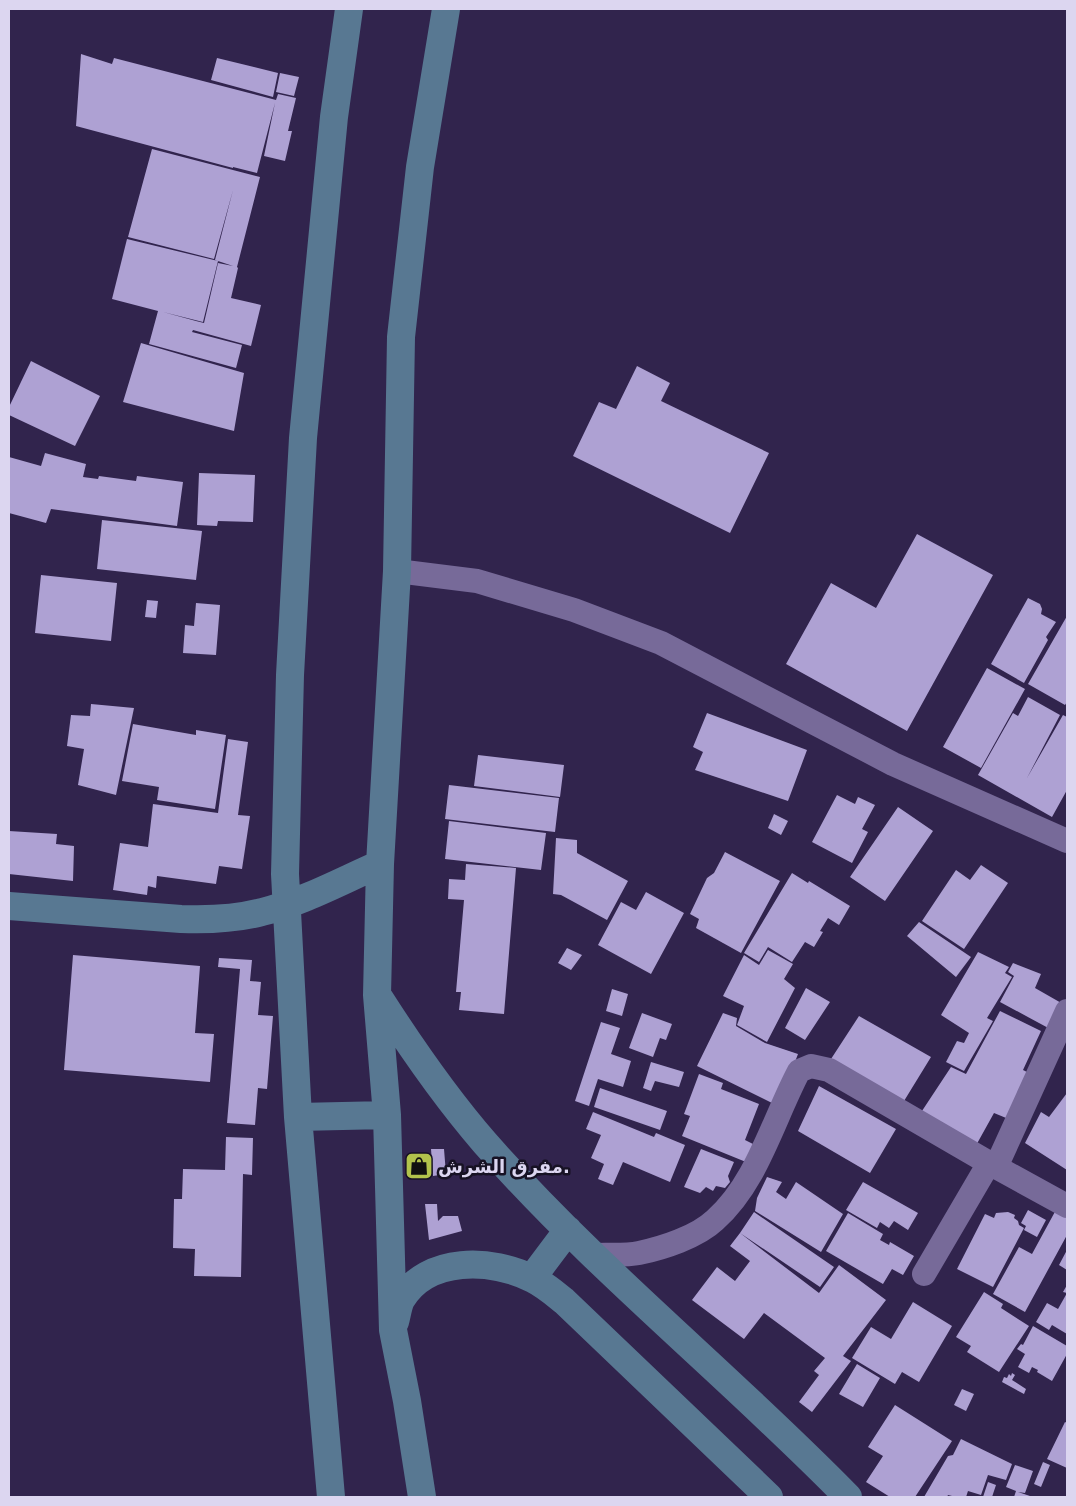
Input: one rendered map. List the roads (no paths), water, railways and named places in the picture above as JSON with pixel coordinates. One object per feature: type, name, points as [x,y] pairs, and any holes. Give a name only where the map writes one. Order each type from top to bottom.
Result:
[{"type":"main road","points":[[331,1497],[298,1117],[285,874],[290,675],[303,438],[334,117],[350,9]]},
{"type":"main road","points":[[422,1497],[407,1401],[393,1330],[387,1115],[377,995],[380,864],[397,571],[401,337],[420,167],[446,9]]},
{"type":"main road","points":[[9,906],[208,920],[261,913],[286,905],[380,864]]},
{"type":"main road","points":[[377,995],[410,1046],[462,1115],[525,1186],[593,1255],[764,1415],[848,1497]]},
{"type":"main road","points":[[298,1117],[387,1115]]},
{"type":"main road","points":[[532,1278],[568,1230]]},
{"type":"main road","points":[[393,1330],[400,1300],[417,1281],[442,1268],[472,1265],[495,1267],[532,1278],[549,1288],[564,1301],[769,1497]]},
{"type":"street","points":[[397,571],[477,580],[574,610],[660,643],[893,764],[1067,841]]},
{"type":"street","points":[[924,1274],[992,1165],[1067,1011]]},
{"type":"street","points":[[593,1255],[637,1253],[688,1237],[714,1222],[734,1201],[763,1151],[799,1071],[812,1066],[829,1070],[992,1165],[1067,1206]]},
{"type":"place","name":"مفرق الشرش.","points":[[419,1166]]}]
